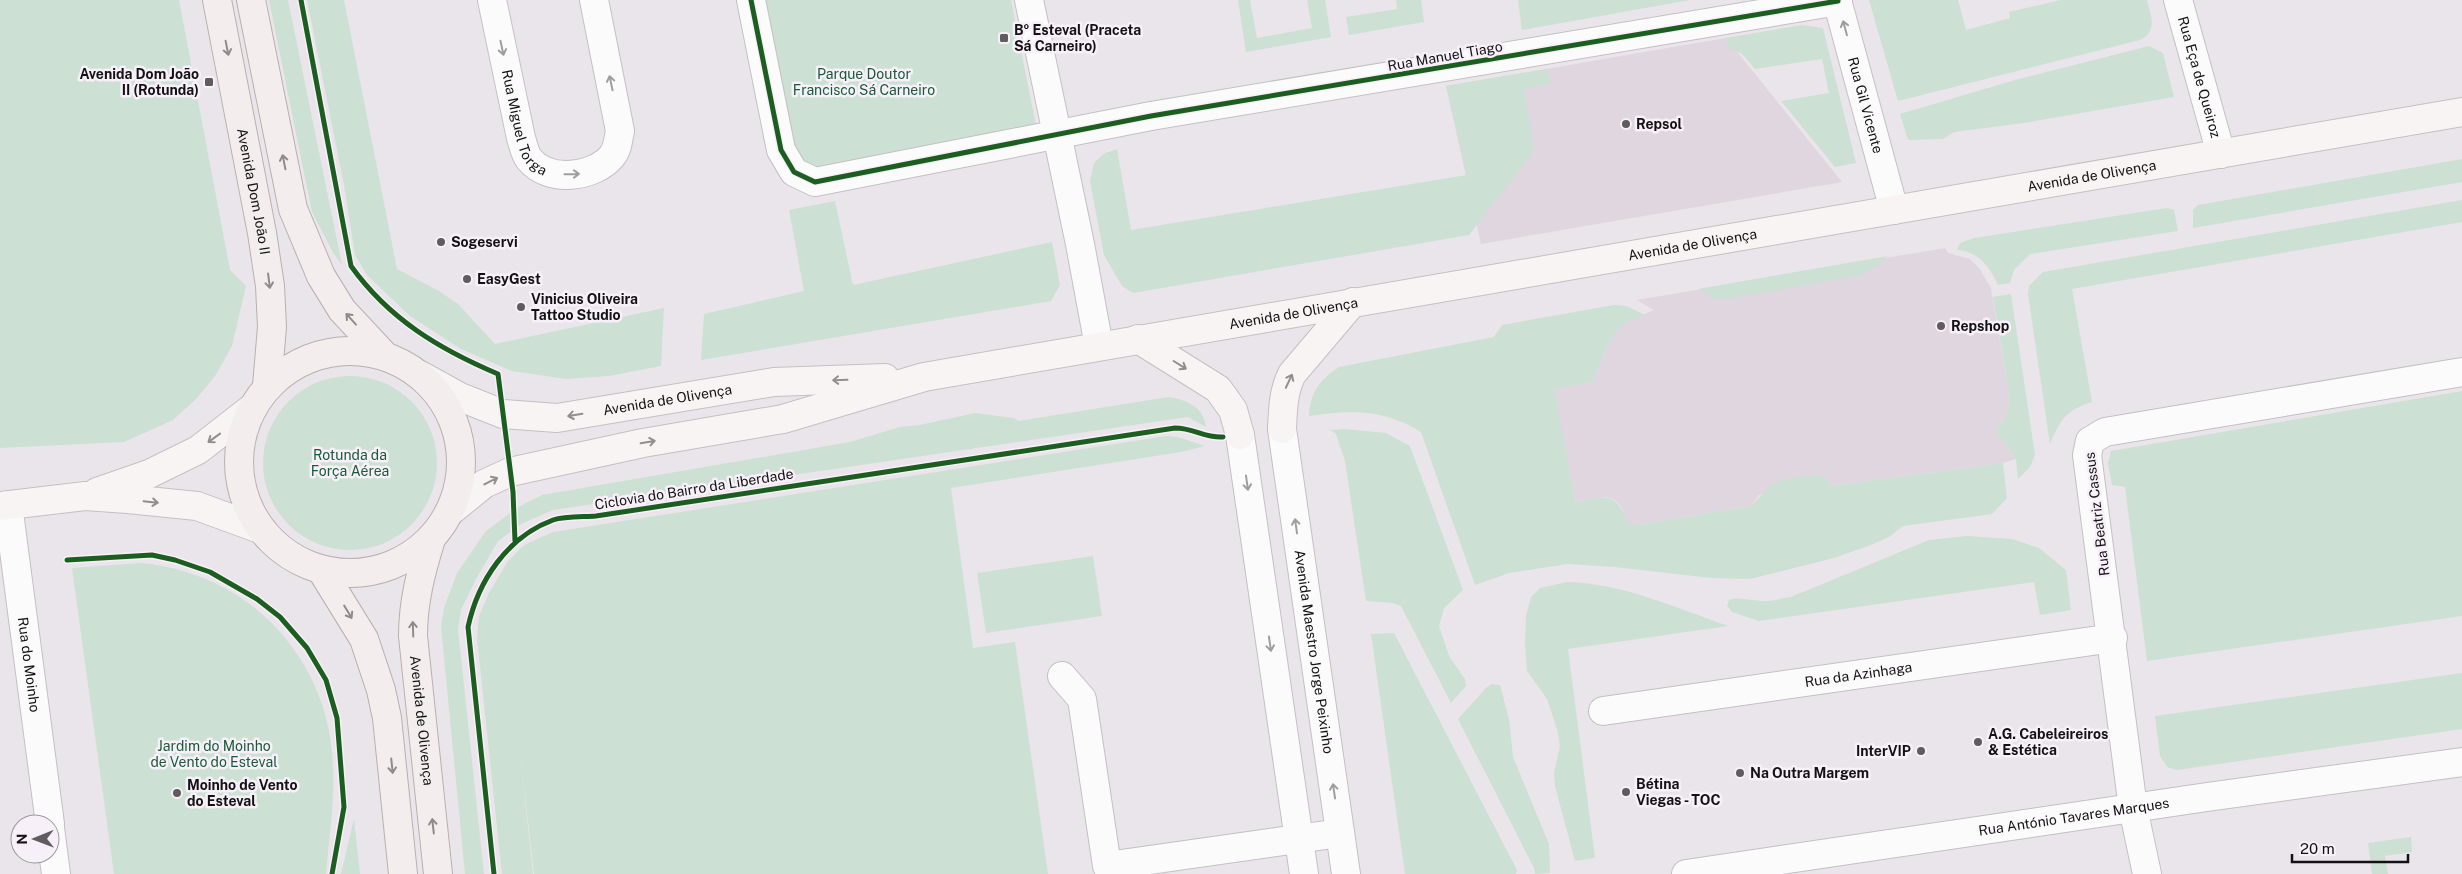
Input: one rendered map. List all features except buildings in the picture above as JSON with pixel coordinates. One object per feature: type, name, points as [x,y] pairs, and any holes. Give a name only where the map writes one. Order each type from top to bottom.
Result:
[{"type":"main road","name":"Avenida Dom João II","points":[[217,0],[262,233],[270,286],[272,327],[267,386]]},
{"type":"main road","points":[[251,0],[293,210],[321,276],[342,310],[384,355]]},
{"type":"main road","name":"Avenida de Olivença","points":[[452,510],[484,484],[510,472],[643,443],[783,419],[924,377],[2462,112]]},
{"type":"main road","points":[[1282,429],[1283,401],[1286,386],[1292,374],[1354,302]]},
{"type":"main road","points":[[1138,339],[1218,389],[1233,410],[1240,435]]},
{"type":"main road","points":[[353,350],[384,355],[420,375],[444,401],[458,432],[462,467],[452,510],[431,539],[408,558],[381,570],[352,574],[322,571],[298,562],[277,547],[260,529],[248,507],[240,482],[238,457],[242,432],[252,408],[267,386],[292,366],[321,354],[353,350]]},
{"type":"main road","name":"Avenida de Olivença","points":[[420,375],[460,397],[503,414],[557,418],[774,382],[924,377]]},
{"type":"main road","points":[[85,496],[172,463],[198,450],[252,408]]},
{"type":"main road","points":[[4,506],[85,496],[197,506],[260,529]]},
{"type":"main road","name":"Avenida de Olivença","points":[[431,539],[417,585],[413,614],[413,636],[438,874]]},
{"type":"main road","points":[[322,571],[364,639],[381,690],[387,718],[403,874]]},
{"type":"street","name":"Rua Miguel Torga","points":[[492,0],[521,138],[528,158],[538,168],[552,173],[577,175],[600,168],[616,151],[620,131],[594,0]]},
{"type":"street","name":"Rua Manuel Tiago","points":[[751,0],[781,150],[794,172],[815,182],[1171,113],[1838,1]]},
{"type":"street","points":[[1029,0],[1099,346]]},
{"type":"street","name":"Rua Eça de Queiroz","points":[[2178,0],[2220,154]]},
{"type":"street","name":"Rua Gil Vicente","points":[[1838,1],[1894,210]]},
{"type":"street","name":"Rua Beatriz Cassus","points":[[2147,874],[2133,808],[2113,638],[2087,455],[2090,440],[2105,432],[2462,372]]},
{"type":"street","name":"Avenida Maestro Jorge Peixinho","points":[[1282,429],[1346,874]]},
{"type":"street","points":[[1240,435],[1304,874]]},
{"type":"street","name":"Rua do Moinho","points":[[4,506],[48,814]]},
{"type":"street","name":"Rua da Azinhaga","points":[[1603,711],[2113,638]]},
{"type":"street","points":[[1062,676],[1082,699],[1107,866],[1340,833]]},
{"type":"street","name":"Rua António Tavares Marques","points":[[1686,874],[2462,762]]},
{"type":"shaded area","points":[[1726,38],[1842,182],[1481,244],[1446,86]]},
{"type":"shaded area","points":[[1945,248],[1948,253],[1970,259],[1979,268],[1991,288],[2010,401],[2005,419],[1995,430],[2016,459],[2003,463],[1831,486],[1826,478],[1759,495],[1751,506],[1637,525],[1628,524],[1622,508],[1615,500],[1606,497],[1575,502],[1553,389],[1593,382],[1607,346],[1621,325],[1654,310],[1637,300]]},
{"type":"green space","points":[[0,0],[179,0],[230,270],[246,286],[232,346],[215,376],[197,398],[173,420],[124,442],[0,448]]},
{"type":"green space","points":[[269,0],[288,0],[342,265],[334,254],[312,212]]},
{"type":"green space","points":[[307,0],[344,0],[397,269],[439,291],[458,304],[495,344],[664,308],[661,366],[609,376],[566,379],[512,371],[461,349],[410,316],[367,275],[355,255],[344,185]]},
{"type":"green space","name":"Parque Doutor Francisco Sá Carneiro","points":[[763,0],[1011,0],[1036,125],[835,171],[807,166],[795,152]]},
{"type":"green space","points":[[1238,0],[1250,0],[1257,38],[1312,28],[1307,0],[1325,0],[1331,37],[1246,52]]},
{"type":"green space","points":[[1396,0],[1421,0],[1424,22],[1349,35],[1346,17],[1397,9]]},
{"type":"green space","points":[[1518,0],[1690,0],[1522,30]]},
{"type":"green space","points":[[1869,0],[1958,0],[1966,30],[2010,18],[2009,12],[2061,0],[2147,0],[2152,23],[2149,32],[2140,40],[1898,101]]},
{"type":"green space","points":[[1802,25],[1823,28],[1856,163],[1835,167],[1781,101],[1829,93],[1822,59],[1755,69],[1742,54],[1729,48],[1726,38]]},
{"type":"green space","points":[[2149,46],[2163,53],[2174,97],[2024,123],[1954,132],[1943,139],[1908,140],[1900,114],[2015,80]]},
{"type":"green space","points":[[1547,69],[1551,83],[1524,89],[1534,151],[1469,235],[1133,293],[1122,286],[1104,255],[1090,181],[1094,163],[1105,153],[1117,149],[1131,230],[1467,175],[1446,86]]},
{"type":"green space","points":[[2462,159],[2462,182],[2193,228],[2193,210],[2198,205]]},
{"type":"green space","points":[[2462,200],[2462,222],[2072,289],[2092,402],[2070,412],[2065,417],[2057,428],[2050,444],[2028,294],[2029,286],[2043,272]]},
{"type":"green space","points":[[835,201],[853,285],[1052,242],[1060,285],[1051,301],[701,360],[704,314],[804,291],[789,210]]},
{"type":"green space","points":[[2167,208],[2174,210],[2178,231],[2030,254],[2014,270],[2010,283],[1998,285],[1982,261],[1971,253],[1957,250],[1960,243],[1974,238]]},
{"type":"green space","points":[[1888,256],[1875,267],[1858,276],[1733,298],[1715,299],[1698,289]]},
{"type":"green space","points":[[2011,294],[2035,455],[2030,467],[2018,479],[2016,459],[1995,430],[2005,419],[2010,401],[1993,297]]},
{"type":"green space","points":[[1614,305],[1626,306],[1645,315],[1621,325],[1607,346],[1593,382],[1554,389],[1575,502],[1608,498],[1619,505],[1628,523],[1637,525],[1751,506],[1772,484],[1794,477],[1819,475],[1826,478],[1831,486],[2003,463],[2007,498],[1992,514],[1903,526],[1889,537],[1834,558],[1750,579],[1711,578],[1615,567],[1568,564],[1509,573],[1475,585],[1421,432],[1394,419],[1367,413],[1353,412],[1309,416],[1311,400],[1317,387],[1339,367],[1494,337],[1502,325]]},
{"type":"green space","name":"Rotunda da Força Aérea","points":[[341,376],[359,376],[391,386],[417,408],[427,422],[433,438],[437,472],[427,504],[405,530],[391,540],[375,546],[359,550],[341,550],[309,540],[283,518],[273,504],[267,488],[263,472],[263,454],[273,422],[295,396],[309,386],[325,380]]},
{"type":"green space","points":[[2462,391],[2462,616],[2147,661],[2125,487],[2112,485],[2108,463],[2111,451]]},
{"type":"green space","points":[[1169,397],[1182,400],[1194,406],[1202,414],[1206,427],[1188,417],[553,510],[523,523],[498,541],[461,610],[458,629],[484,874],[465,874],[441,626],[444,608],[457,573],[486,531],[520,506],[542,495],[850,442],[900,427],[920,425],[975,413],[1014,418],[1018,421]]},
{"type":"green space","points":[[1345,429],[1386,433],[1410,446],[1463,590],[1444,608],[1439,626],[1450,658],[1465,679],[1466,686],[1451,703],[1401,606],[1392,603],[1366,601],[1345,461],[1336,434],[1330,430]]},
{"type":"green space","points":[[1166,436],[1178,437],[1205,446],[1181,452],[951,488],[973,648],[1015,642],[1048,874],[534,874],[519,744],[533,874],[502,874],[477,638],[479,616],[489,593],[508,561],[524,545],[553,532]]},
{"type":"green space","points":[[1967,536],[2012,539],[2039,548],[2066,570],[2071,610],[2040,615],[2034,582],[1759,621],[1732,612],[1727,606],[1729,600],[1733,599],[1772,601],[1791,597],[1929,540]]},
{"type":"green space","points":[[1093,556],[1102,616],[986,633],[977,573]]},
{"type":"green space","name":"Jardim do Moinho de Vento do Esteval","points":[[142,563],[181,570],[216,584],[248,603],[276,627],[299,656],[316,689],[328,725],[333,764],[332,805],[326,874],[114,874],[72,568]]},
{"type":"green space","points":[[1567,582],[1588,583],[1628,592],[1669,604],[1728,626],[1568,649],[1595,858],[1575,861],[1555,786],[1554,773],[1560,746],[1557,729],[1547,699],[1527,671],[1525,643],[1526,616],[1531,597],[1540,588]]},
{"type":"green space","points":[[1394,633],[1517,870],[1516,874],[1405,874],[1371,634]]},
{"type":"green space","points":[[2462,673],[2462,729],[2177,770],[2167,767],[2160,756],[2155,716]]},
{"type":"green space","points":[[1492,684],[1500,685],[1509,719],[1513,757],[1549,844],[1550,873],[1535,874],[1534,868],[1458,719],[1486,688]]},
{"type":"green space","points":[[354,819],[360,874],[341,874]]},
{"type":"green space","points":[[2411,837],[2412,852],[2385,856],[2388,874],[2372,874],[2368,843]]},
{"type":"cycle path","points":[[301,0],[351,266],[366,285],[399,317],[455,354],[498,374],[513,492],[515,541]]},
{"type":"cycle path","points":[[751,0],[781,150],[794,172],[815,182],[1151,116],[1838,1]]},
{"type":"cycle path","name":"Ciclovia do Bairro da Liberdade","points":[[494,874],[468,627],[479,593],[487,577],[509,549],[522,537],[537,528],[553,520],[563,518],[596,516],[1175,428],[1223,437]]},
{"type":"cycle path","points":[[67,560],[152,555],[175,560],[210,572],[257,599],[280,617],[307,648],[326,680],[337,718],[344,807],[332,874]]},
{"type":"place","name":"Bº Esteval (Praceta Sá Carneiro)","points":[[1004,38]]},
{"type":"place","name":"Avenida Dom João II (Rotunda)","points":[[209,82]]},
{"type":"place","name":"Repsol","points":[[1626,124]]},
{"type":"place","name":"Sogeservi","points":[[441,242]]},
{"type":"place","name":"EasyGest","points":[[467,279]]},
{"type":"place","name":"Vinicius Oliveira Tattoo Studio","points":[[521,307]]},
{"type":"place","name":"Repshop","points":[[1941,326]]},
{"type":"place","name":"A.G. Cabeleireiros & Estética","points":[[1978,742]]},
{"type":"place","name":"InterVIP","points":[[1921,751]]},
{"type":"place","name":"Na Outra Margem","points":[[1740,773]]},
{"type":"place","name":"Bétina Viegas - TOC","points":[[1626,792]]},
{"type":"place","name":"Moinho de Vento do Esteval","points":[[177,793]]}]
